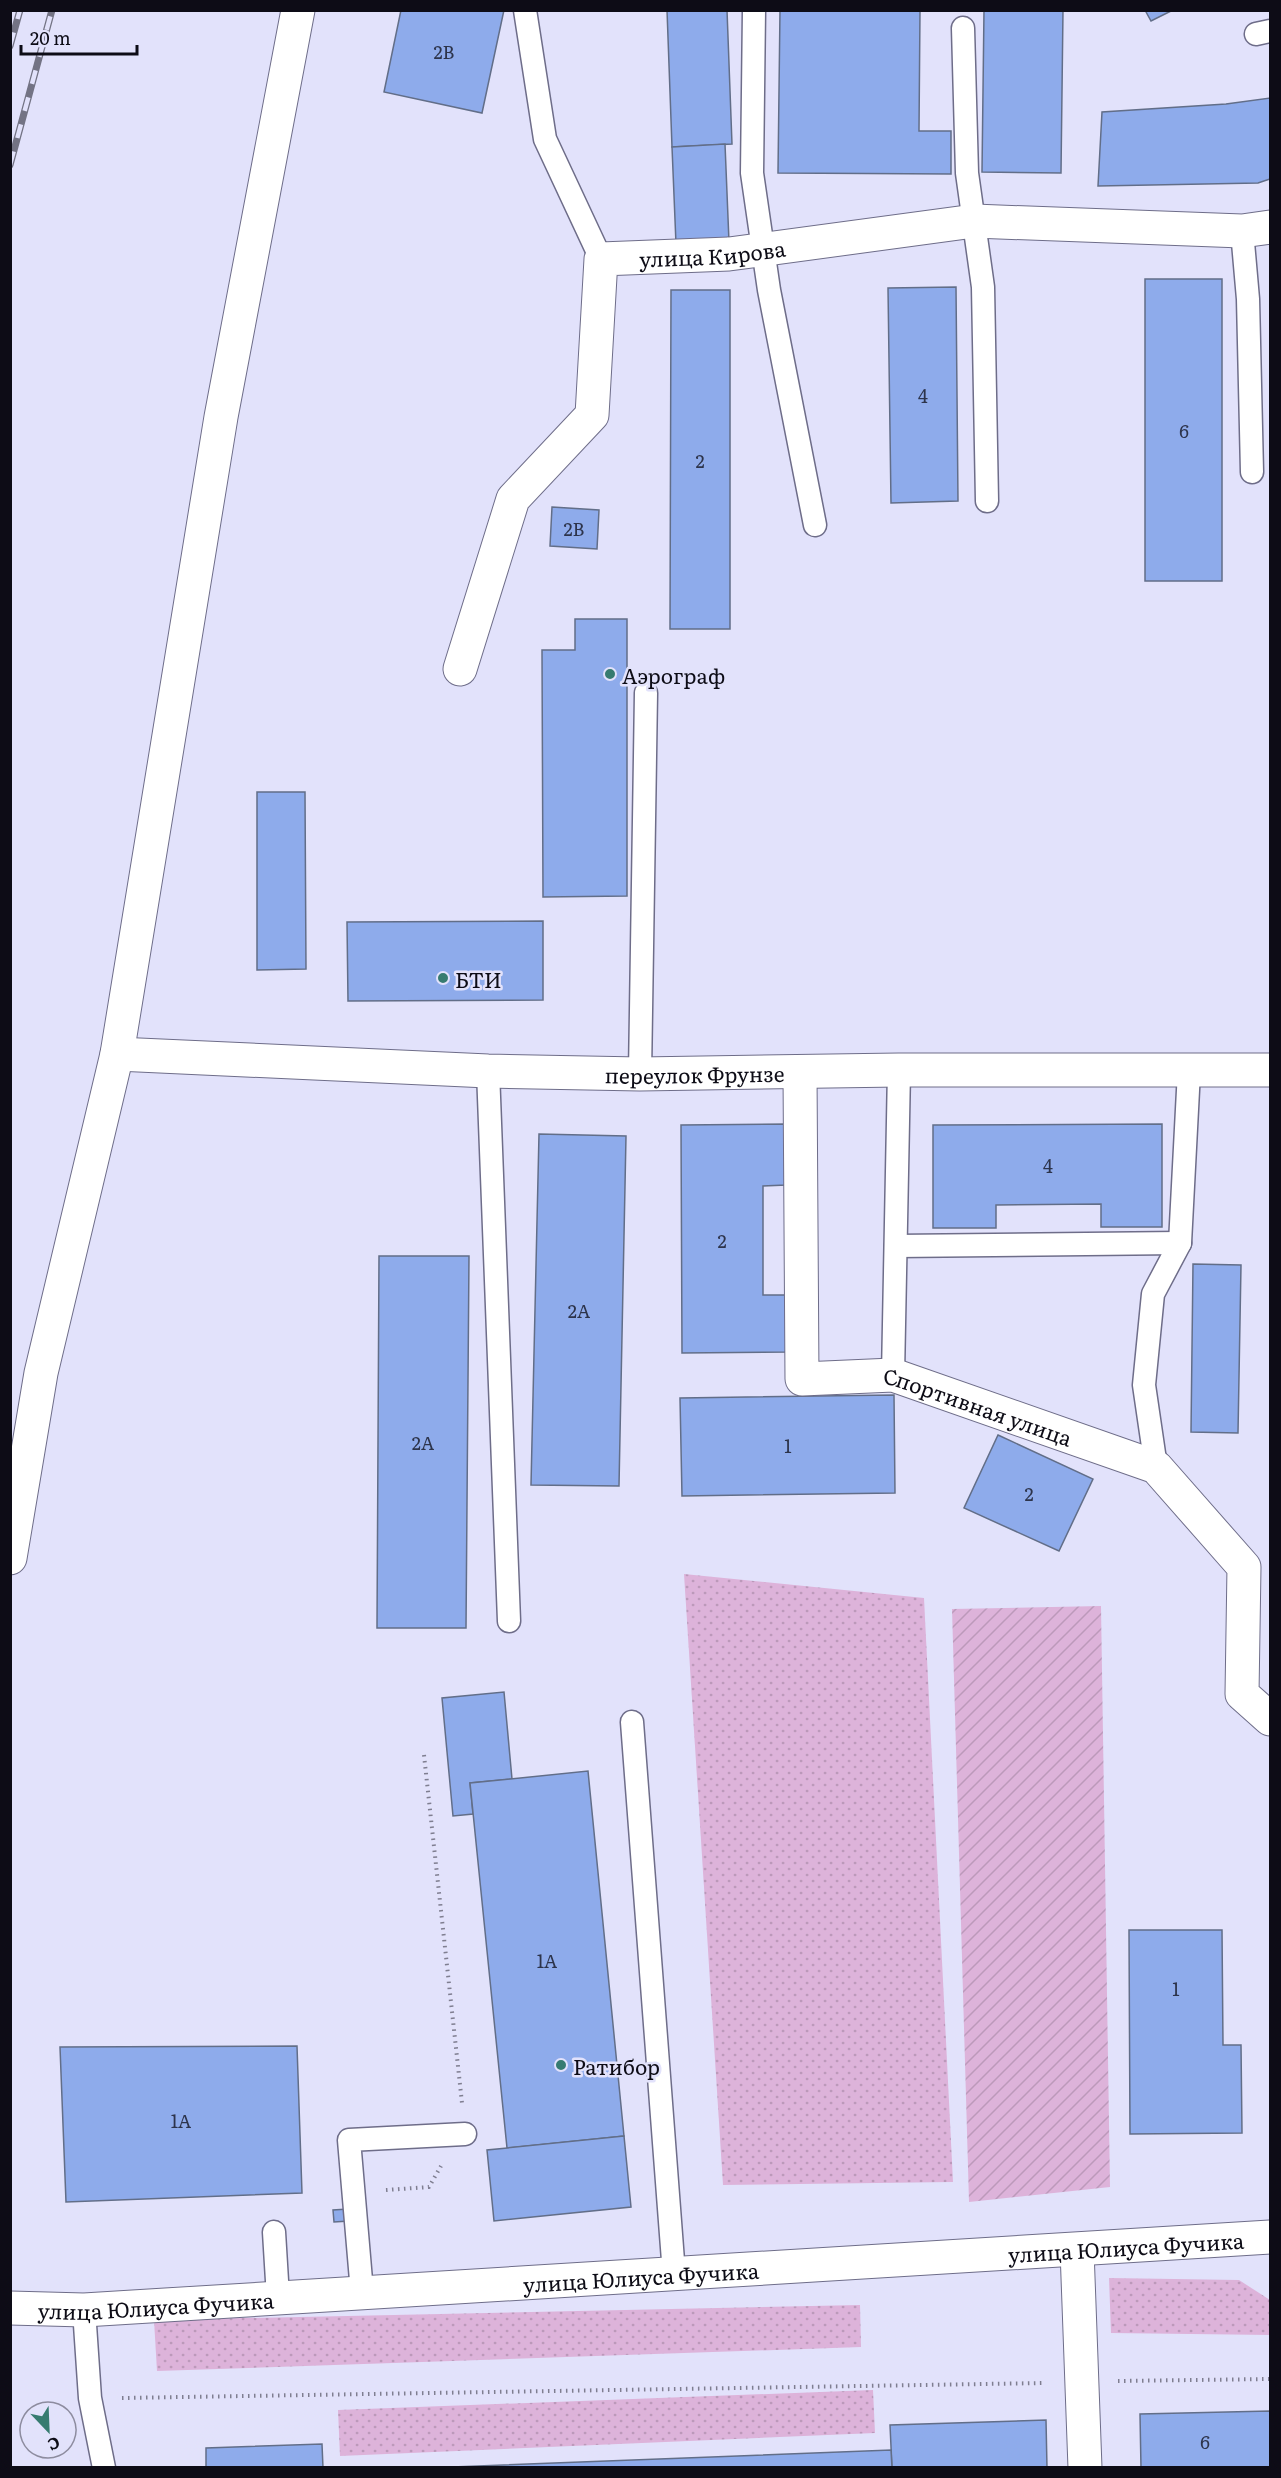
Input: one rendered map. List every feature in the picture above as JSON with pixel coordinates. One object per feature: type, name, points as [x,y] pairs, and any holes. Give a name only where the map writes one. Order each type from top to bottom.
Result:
[{"type":"street","points":[[10,1558],[41,1373],[117,1054],[221,417],[298,10]]},
{"type":"street","name":"улица Кирова","points":[[601,259],[729,254],[974,221],[1256,229]]},
{"type":"street","points":[[460,669],[513,499],[592,415],[601,259]]},
{"type":"street","name":"переулок Фрунзе","points":[[117,1054],[488,1071],[640,1074],[899,1070],[1270,1070]]},
{"type":"street","name":"Спортивная улица","points":[[800,1072],[802,1379],[893,1375],[1156,1467],[1244,1567],[1242,1694],[1270,1719]]},
{"type":"street","name":"улица Юлиуса Фучика","points":[[10,2308],[84,2310],[1270,2237]]},
{"type":"street","points":[[1077,2250],[1085,2468]]},
{"type":"lane","points":[[525,10],[545,139],[601,259]]},
{"type":"lane","points":[[754,10],[752,173],[769,290],[815,525]]},
{"type":"lane","points":[[963,27],[967,173],[983,287],[987,501]]},
{"type":"lane","points":[[1252,472],[1248,298],[1256,229]]},
{"type":"lane","points":[[640,1074],[646,693]]},
{"type":"lane","points":[[893,1375],[899,1070]]},
{"type":"lane","points":[[488,1071],[509,1621]]},
{"type":"lane","points":[[1156,1467],[1144,1385],[1153,1294],[1180,1243],[1189,1071]]},
{"type":"lane","points":[[896,1246],[1180,1243]]},
{"type":"lane","points":[[632,1722],[674,2274]]},
{"type":"lane","points":[[362,2292],[349,2140],[465,2134]]},
{"type":"lane","points":[[274,2232],[278,2297]]},
{"type":"lane","points":[[84,2310],[90,2398],[104,2468]]},
{"type":"path","points":[[424,1755],[465,2134]]},
{"type":"path","points":[[353,2192],[429,2187],[441,2168],[439,2136]]},
{"type":"path","points":[[90,2398],[1270,2379]]},
{"type":"shaded area","points":[[684,1574],[924,1598],[953,2182],[723,2185]]},
{"type":"shaded area","points":[[1101,1606],[1110,2187],[969,2202],[952,1609]]},
{"type":"shaded area","points":[[1109,2278],[1239,2280],[1270,2300],[1270,2335],[1111,2333]]},
{"type":"shaded area","points":[[860,2305],[861,2347],[157,2371],[154,2320]]},
{"type":"shaded area","points":[[873,2390],[875,2433],[340,2456],[338,2410]]},
{"type":"building","points":[[401,10],[504,10],[482,113],[384,92]]},
{"type":"building","points":[[667,10],[727,10],[732,144],[672,147]]},
{"type":"building","points":[[780,10],[920,10],[919,131],[951,131],[951,174],[778,173]]},
{"type":"building","points":[[984,10],[1063,10],[1061,173],[982,172]]},
{"type":"building","points":[[1145,10],[1173,10],[1151,21]]},
{"type":"building","points":[[1270,98],[1270,179],[1258,183],[1098,186],[1102,112],[1226,104]]},
{"type":"building","points":[[725,144],[729,242],[676,244],[672,147]]},
{"type":"building","points":[[1145,279],[1222,279],[1222,581],[1145,581]]},
{"type":"building","points":[[956,287],[958,501],[891,503],[888,288]]},
{"type":"building","points":[[671,290],[730,290],[730,629],[670,629]]},
{"type":"building","points":[[552,507],[599,510],[597,549],[550,546]]},
{"type":"building","points":[[575,619],[627,619],[627,896],[543,897],[542,650],[575,650]]},
{"type":"building","points":[[257,792],[305,792],[306,969],[257,970]]},
{"type":"building","points":[[543,921],[543,1000],[348,1001],[347,922]]},
{"type":"building","points":[[786,1124],[786,1185],[763,1186],[763,1295],[787,1295],[787,1352],[682,1353],[681,1125]]},
{"type":"building","points":[[1162,1124],[1162,1227],[1101,1227],[1101,1204],[996,1205],[996,1228],[933,1228],[933,1125]]},
{"type":"building","points":[[539,1134],[626,1136],[619,1486],[531,1485]]},
{"type":"building","points":[[379,1256],[469,1256],[466,1628],[377,1628]]},
{"type":"building","points":[[1193,1264],[1241,1265],[1238,1433],[1191,1432]]},
{"type":"building","points":[[894,1395],[895,1493],[682,1496],[680,1398]]},
{"type":"building","points":[[998,1435],[1093,1479],[1059,1551],[964,1508]]},
{"type":"building","points":[[504,1692],[512,1779],[470,1783],[473,1814],[453,1816],[442,1698]]},
{"type":"building","points":[[588,1771],[624,2136],[507,2148],[470,1783]]},
{"type":"building","points":[[1129,1930],[1222,1930],[1223,2045],[1241,2045],[1242,2133],[1130,2134]]},
{"type":"building","points":[[297,2046],[302,2193],[66,2202],[60,2047]]},
{"type":"building","points":[[624,2136],[631,2207],[494,2221],[487,2150]]},
{"type":"building","points":[[348,2209],[349,2221],[334,2222],[333,2210]]},
{"type":"building","points":[[1270,2411],[1270,2468],[1141,2468],[1140,2414]]},
{"type":"building","points":[[1046,2420],[1047,2468],[892,2468],[890,2425]]},
{"type":"building","points":[[322,2444],[323,2468],[206,2468],[206,2448]]},
{"type":"building","points":[[891,2450],[892,2468],[426,2468]]},
{"type":"railway","points":[[10,46],[20,10]]},
{"type":"railway","points":[[10,165],[52,10]]},
{"type":"place","name":"Аэрограф","points":[[610,674]]},
{"type":"place","name":"БТИ","points":[[443,978]]},
{"type":"place","name":"Ратибор","points":[[561,2065]]}]
